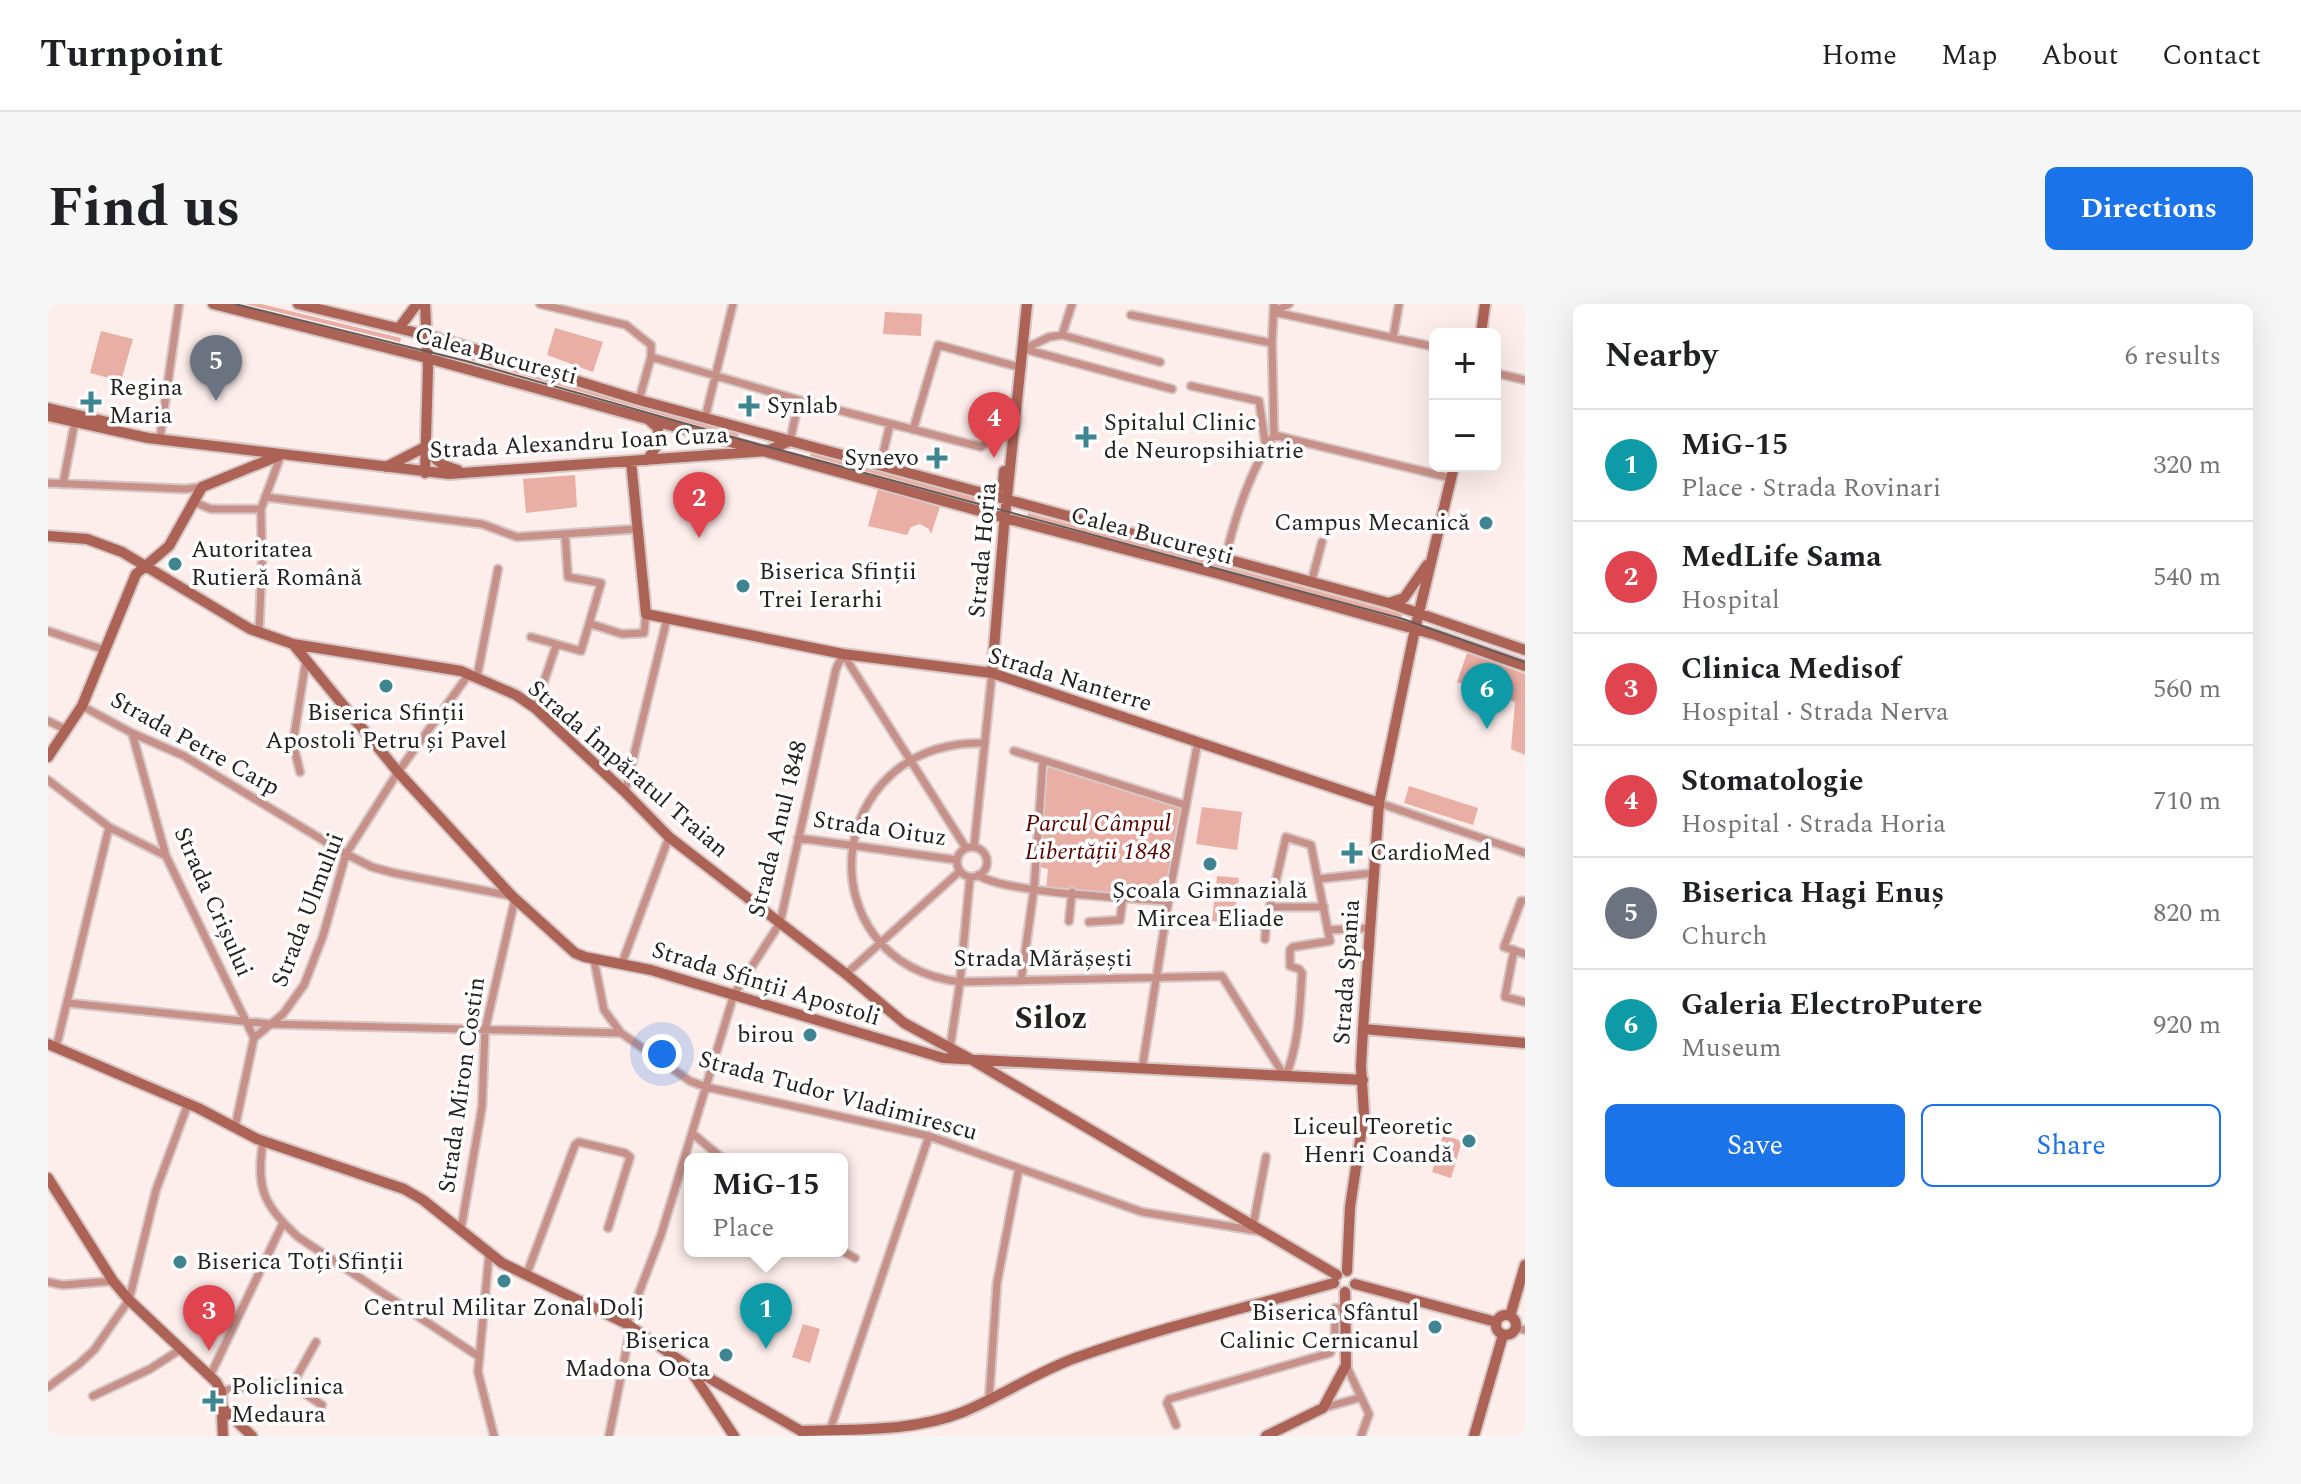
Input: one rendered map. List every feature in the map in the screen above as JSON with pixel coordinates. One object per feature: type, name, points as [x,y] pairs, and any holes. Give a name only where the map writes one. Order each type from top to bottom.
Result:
[{"type":"street","points":[[158,437],[179,304]]},
{"type":"street","name":"Calea București","points":[[213,304],[427,358],[1415,629],[1525,666]]},
{"type":"street","name":"Calea București","points":[[298,304],[426,335],[639,400],[1389,603],[1525,650]]},
{"type":"street","points":[[399,328],[417,304]]},
{"type":"street","points":[[425,304],[425,473]]},
{"type":"street","points":[[540,304],[626,325],[651,345],[651,357],[639,400]]},
{"type":"street","points":[[705,418],[733,304]]},
{"type":"street","name":"Strada Horia","points":[[970,848],[985,743],[1027,304]]},
{"type":"street","points":[[1062,335],[1072,304]]},
{"type":"street","points":[[1274,308],[1289,304]]},
{"type":"street","points":[[1393,338],[1399,304]]},
{"type":"street","points":[[1482,328],[1485,304]]},
{"type":"street","points":[[1274,308],[1429,346]]},
{"type":"street","points":[[1225,560],[1235,519],[1274,435],[1274,308]]},
{"type":"street","points":[[1131,315],[1272,343]]},
{"type":"street","points":[[1024,349],[1049,337],[1062,335],[1160,362]]},
{"type":"street","points":[[913,430],[938,345],[1022,368]]},
{"type":"street","points":[[1024,349],[1172,389]]},
{"type":"street","points":[[651,357],[799,400],[981,447],[996,433],[1014,435],[1009,442],[1002,484],[998,489],[981,493]]},
{"type":"street","points":[[1501,374],[1525,380]]},
{"type":"street","points":[[1191,386],[1259,401],[1266,448]]},
{"type":"street","points":[[767,451],[790,441],[799,400]]},
{"type":"street","name":"Strada Alexandru Ioan Cuza","points":[[48,408],[76,419]]},
{"type":"street","name":"Strada Alexandru Ioan Cuza","points":[[48,416],[158,437],[425,473],[468,473],[767,451]]},
{"type":"street","points":[[63,484],[76,419]]},
{"type":"street","points":[[647,419],[659,433],[658,444],[647,460]]},
{"type":"street","points":[[880,466],[890,424]]},
{"type":"street","points":[[742,444],[746,429]]},
{"type":"street","points":[[1274,435],[1451,478]]},
{"type":"street","points":[[717,437],[720,446],[717,455]]},
{"type":"street","points":[[385,467],[427,446]]},
{"type":"street","points":[[427,446],[431,456],[440,463],[468,473]]},
{"type":"street","points":[[48,483],[185,489],[202,487],[281,455]]},
{"type":"street","points":[[259,633],[261,509],[281,455]]},
{"type":"street","points":[[591,624],[622,634],[644,633],[646,614],[631,461]]},
{"type":"street","name":"Strada Spania","points":[[1339,1277],[1364,1114],[1363,1029],[1379,803],[1415,629],[1452,472]]},
{"type":"street","points":[[48,757],[82,706],[136,574],[169,546],[202,487]]},
{"type":"street","points":[[265,497],[482,524],[517,537],[637,529]]},
{"type":"street","points":[[194,502],[211,509],[261,509]]},
{"type":"street","points":[[531,637],[581,651],[591,624],[601,583],[568,577],[565,534]]},
{"type":"street","name":"Strada Împăratul Traian","points":[[48,536],[102,543],[147,565],[202,602],[259,633],[293,644],[473,675],[516,695],[535,708],[669,837],[846,974],[904,1023],[1339,1277],[1337,1289],[1345,1292]]},
{"type":"street","points":[[1311,583],[1322,542]]},
{"type":"street","points":[[1389,603],[1404,598],[1432,556]]},
{"type":"street","points":[[473,675],[498,569]]},
{"type":"street","name":"Strada Nanterre","points":[[646,614],[843,654],[992,673],[1379,803]]},
{"type":"street","points":[[625,792],[667,619]]},
{"type":"street","points":[[48,631],[105,650]]},
{"type":"street","name":"Strada Sfinții Apostoli","points":[[293,644],[398,772],[513,898],[575,953],[734,994],[943,1058],[1363,1080]]},
{"type":"street","points":[[535,708],[556,646]]},
{"type":"street","points":[[843,654],[908,760],[970,848],[982,851],[986,860],[985,869],[974,876]]},
{"type":"street","name":"Strada Anul 1848","points":[[686,1153],[734,994],[780,923],[836,669],[843,654]]},
{"type":"street","points":[[300,772],[293,743],[306,660]]},
{"type":"street","name":"Strada Ulmului","points":[[254,1038],[293,1004],[304,985],[323,936],[346,854],[398,772],[473,675]]},
{"type":"street","name":"Strada Petre Carp","points":[[82,706],[184,756],[372,867],[513,898]]},
{"type":"street","points":[[48,721],[67,730]]},
{"type":"street","name":"Strada Crișului","points":[[132,733],[166,856],[254,1038]]},
{"type":"street","points":[[1142,1069],[1168,901],[1198,741]]},
{"type":"street","points":[[853,844],[865,809],[884,782],[908,760],[953,744],[985,743]]},
{"type":"street","points":[[1014,751],[1185,805]]},
{"type":"street","points":[[1021,981],[1034,889],[1043,761]]},
{"type":"street","points":[[48,780],[109,827],[166,856]]},
{"type":"street","points":[[1379,803],[1525,853]]},
{"type":"street","points":[[109,827],[68,1003],[52,1046],[188,1104],[263,1141],[393,1184],[423,1200],[489,1255],[629,1325],[688,1366],[803,1433],[830,1430],[857,1433],[938,1420],[989,1400],[1073,1358],[1339,1277],[1354,1278],[1355,1284],[1345,1292],[1346,1365],[1369,1414],[1361,1436]]},
{"type":"street","points":[[622,963],[669,837]]},
{"type":"street","points":[[1265,939],[1286,837],[1311,845],[1330,941],[1290,950],[1290,966],[1302,973],[1299,1012],[1285,1077]]},
{"type":"street","name":"Strada Oituz","points":[[798,838],[957,860]]},
{"type":"street","name":"Strada Mărășești","points":[[853,844],[851,870],[854,891],[864,917],[881,943],[915,970],[940,980],[960,982],[1216,975],[1226,980],[1285,1077]]},
{"type":"street","points":[[960,871],[957,860],[970,848]]},
{"type":"street","points":[[960,871],[988,882],[1034,889],[1168,901]]},
{"type":"street","points":[[846,974],[960,871]]},
{"type":"street","points":[[1318,879],[1374,873]]},
{"type":"street","points":[[950,1048],[974,876]]},
{"type":"street","points":[[1069,921],[1072,892]]},
{"type":"street","points":[[1089,922],[1120,920],[1123,897]]},
{"type":"street","name":"Strada Miron Costin","points":[[461,1229],[482,1107],[485,1030],[513,898]]},
{"type":"street","points":[[1525,901],[1521,901],[1504,947],[1525,954]]},
{"type":"street","points":[[1270,907],[1324,907]]},
{"type":"street","points":[[1328,930],[1371,928]]},
{"type":"street","points":[[1514,950],[1505,997],[1525,1002]]},
{"type":"street","points":[[594,960],[604,1010],[621,1033]]},
{"type":"street","points":[[68,1003],[270,1024],[621,1033]]},
{"type":"street","points":[[1363,1029],[1525,1043]]},
{"type":"street","name":"Strada Tudor Vladimirescu","points":[[621,1033],[690,1081],[706,1087],[929,1136],[1142,1212],[1265,1232]]},
{"type":"street","points":[[235,1127],[254,1038]]},
{"type":"street","points":[[48,1387],[94,1350],[129,1300],[156,1190],[188,1104]]},
{"type":"street","points":[[692,1133],[716,1153]]},
{"type":"street","points":[[830,1430],[929,1136]]},
{"type":"street","points":[[263,1141],[261,1189],[283,1223],[298,1237],[478,1356]]},
{"type":"street","points":[[526,1276],[575,1145],[579,1142],[625,1153],[630,1157],[608,1228]]},
{"type":"street","points":[[1253,1226],[1266,1157]]},
{"type":"street","name":"Strada Anul 1848","points":[[609,1436],[629,1325],[684,1159]]},
{"type":"street","points":[[989,1400],[997,1283],[1019,1168]]},
{"type":"street","points":[[48,1178],[113,1281],[210,1376],[221,1391],[223,1436]]},
{"type":"street","points":[[210,1376],[283,1223]]},
{"type":"street","points":[[848,1254],[855,1258]]},
{"type":"street","points":[[489,1255],[478,1372],[494,1436]]},
{"type":"street","points":[[1510,1316],[1525,1265]]},
{"type":"street","points":[[48,1282],[63,1285],[113,1281]]},
{"type":"street","points":[[1355,1284],[1496,1322]]},
{"type":"street","points":[[1176,1425],[1167,1403],[1169,1399],[1330,1353],[1335,1344],[1335,1308],[1346,1308]]},
{"type":"street","points":[[1503,1315],[1510,1316],[1520,1329],[1503,1335],[1496,1329],[1496,1322],[1503,1315]]},
{"type":"street","points":[[1474,1436],[1503,1335]]},
{"type":"street","points":[[292,1385],[316,1342]]},
{"type":"street","points":[[93,1396],[150,1369],[181,1349]]},
{"type":"street","points":[[1323,1408],[1346,1365]]},
{"type":"street","points":[[688,1366],[734,1436]]},
{"type":"street","points":[[221,1391],[263,1384],[292,1385],[322,1405]]},
{"type":"street","points":[[1266,1436],[1323,1408],[1359,1398]]},
{"type":"street","points":[[223,1408],[252,1436]]},
{"type":"green space","points":[[245,304],[261,304],[401,338],[400,342]]},
{"type":"green space","points":[[885,312],[922,314],[921,336],[883,334]]},
{"type":"green space","points":[[555,328],[603,342],[593,372],[547,355]]},
{"type":"green space","points":[[101,331],[133,339],[121,381],[90,373]]},
{"type":"green space","points":[[471,357],[739,434],[738,437],[470,360]]},
{"type":"green space","points":[[811,453],[991,502],[990,506],[810,456]]},
{"type":"green space","points":[[575,475],[577,507],[526,513],[523,479]]},
{"type":"green space","points":[[878,489],[940,507],[931,534],[920,524],[911,527],[907,535],[868,526]]},
{"type":"green space","points":[[1028,513],[1402,614],[1401,618],[1027,516]]},
{"type":"green space","points":[[1467,653],[1525,674],[1525,755],[1511,749],[1515,702],[1457,682]]},
{"type":"green space","name":"Parcul Câmpul Libertății 1848","points":[[1043,761],[1185,805],[1171,885],[1158,883],[1155,900],[1046,890],[1048,869],[1036,866]]},
{"type":"green space","points":[[1409,786],[1478,808],[1473,825],[1404,803]]},
{"type":"green space","points":[[1202,807],[1242,812],[1237,850],[1196,844]]},
{"type":"green space","points":[[1217,876],[1239,878],[1234,924],[1212,921]]},
{"type":"green space","points":[[1443,1135],[1462,1141],[1451,1178],[1432,1172]]},
{"type":"green space","points":[[803,1324],[820,1329],[810,1363],[792,1357]]},
{"type":"tram line","points":[[235,304],[466,361],[743,440],[1403,619],[1525,662]]},
{"type":"place","name":"Biserica Hagi Enuș","points":[[216,401]]},
{"type":"place","name":"Regina Maria","points":[[91,402]]},
{"type":"place","name":"Synlab","points":[[749,406]]},
{"type":"place","name":"Spitalul Clinic de Neuropsihiatrie","points":[[1086,437]]},
{"type":"place","name":"Synevo","points":[[937,458]]},
{"type":"place","name":"Stomatologie","points":[[994,458]]},
{"type":"place","name":"Campus Mecanică","points":[[1486,523]]},
{"type":"place","name":"MedLife Sama","points":[[699,538]]},
{"type":"place","name":"Autoritatea Rutieră Română","points":[[175,564]]},
{"type":"place","name":"Biserica Sfinții Trei Ierarhi","points":[[743,586]]},
{"type":"place","name":"Biserica Sfinții Apostoli Petru și Pavel","points":[[386,686]]},
{"type":"place","name":"Galeria ElectroPutere","points":[[1487,729]]},
{"type":"place","name":"CardioMed","points":[[1352,853]]},
{"type":"place","name":"Școala Gimnazială Mircea Eliade","points":[[1210,864]]},
{"type":"place","name":"birou","points":[[810,1035]]},
{"type":"place","name":"Liceul Teoretic Henri Coandă","points":[[1469,1141]]},
{"type":"place","name":"Biserica Toți Sfinții","points":[[180,1262]]},
{"type":"place","name":"Centrul Militar Zonal Dolj","points":[[504,1281]]},
{"type":"place","name":"Biserica Sfântul Calinic Cernicanul","points":[[1435,1327]]},
{"type":"place","name":"MiG-15","points":[[766,1349]]},
{"type":"place","name":"Clinica Medisof","points":[[209,1351]]},
{"type":"place","name":"Biserica Madona Oota","points":[[726,1355]]},
{"type":"place","name":"Policlinica Medaura","points":[[213,1401]]},
{"type":"district","name":"Siloz","points":[[1051,1018]]}]
